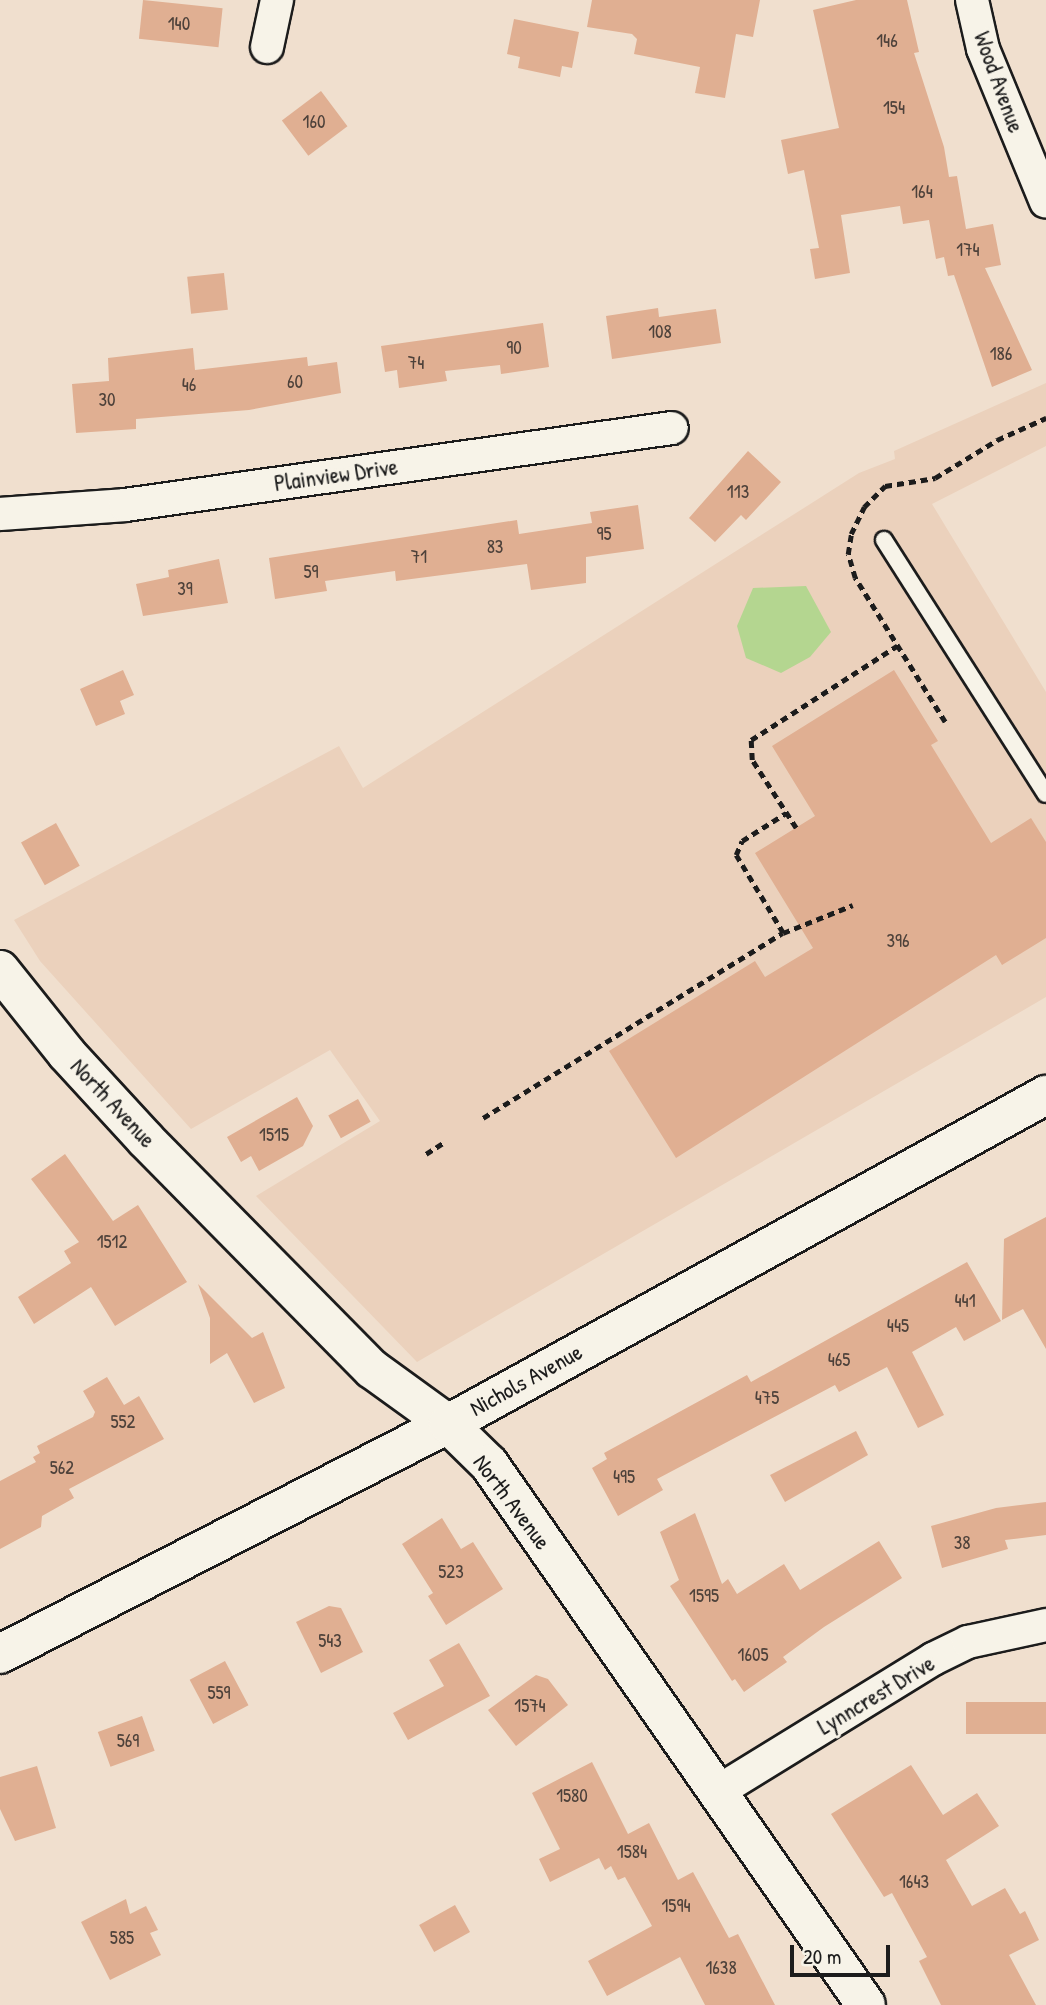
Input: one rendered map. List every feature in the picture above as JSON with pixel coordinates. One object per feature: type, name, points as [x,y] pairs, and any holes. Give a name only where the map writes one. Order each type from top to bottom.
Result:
[{"type":"street","points":[[267,47],[276,0]]},
{"type":"street","name":"Wood Avenue","points":[[972,0],[984,49],[1046,202]]},
{"type":"street","name":"Plainview Drive","points":[[0,514],[125,506],[672,428]]},
{"type":"street","name":"North Avenue","points":[[0,971],[67,1054],[146,1140],[363,1359],[447,1423],[489,1464],[866,2005]]},
{"type":"street","name":"Nichols Avenue","points":[[0,1654],[447,1423],[1045,1097]]},
{"type":"street","name":"Lynncrest Drive","points":[[717,1792],[933,1659],[968,1642],[1046,1625]]},
{"type":"lane","points":[[884,540],[1046,794]]},
{"type":"path","points":[[796,828],[752,760],[751,740],[897,646]]},
{"type":"path","points":[[783,933],[736,855],[742,841],[786,813]]},
{"type":"path","points":[[483,1118],[783,933],[853,905]]},
{"type":"path","points":[[426,1154],[443,1143]]},
{"type":"shaded area","points":[[1046,383],[1046,446],[932,504],[1046,692],[1046,997],[417,1362],[256,1196],[380,1121],[330,1050],[191,1129],[40,961],[14,920],[339,746],[363,788],[859,473],[895,459],[894,451]]},
{"type":"green space","points":[[806,586],[831,632],[810,657],[781,673],[746,658],[737,626],[753,588]]},
{"type":"building","points":[[143,0],[223,8],[218,47],[139,39]]},
{"type":"building","points":[[592,0],[760,0],[753,37],[736,34],[725,98],[695,93],[700,67],[634,54],[637,39],[632,34],[587,27]]},
{"type":"building","points":[[856,0],[907,0],[919,52],[914,53],[944,147],[949,177],[957,176],[966,229],[993,224],[1001,265],[985,268],[1032,370],[992,387],[954,275],[948,276],[944,257],[936,259],[929,220],[903,224],[900,206],[841,215],[850,273],[815,279],[810,249],[819,248],[804,170],[788,174],[781,140],[839,128],[813,10]]},
{"type":"building","points":[[514,19],[579,32],[572,68],[562,66],[560,77],[518,68],[520,57],[507,54]]},
{"type":"building","points":[[321,91],[347,126],[308,156],[282,120]]},
{"type":"building","points":[[224,273],[228,310],[191,314],[187,277]]},
{"type":"building","points":[[658,308],[659,317],[716,309],[721,343],[612,359],[606,316]]},
{"type":"building","points":[[543,323],[549,367],[501,374],[500,365],[445,371],[447,381],[399,388],[397,370],[385,372],[381,346]]},
{"type":"building","points":[[193,348],[195,370],[307,357],[308,366],[337,362],[341,393],[249,410],[136,419],[136,429],[76,433],[72,384],[109,381],[108,358]]},
{"type":"building","points":[[748,451],[781,482],[746,520],[741,515],[715,542],[689,518]]},
{"type":"building","points":[[638,505],[644,549],[586,557],[586,583],[531,590],[527,564],[396,581],[395,571],[325,581],[327,591],[275,599],[269,558],[517,520],[519,534],[592,523],[590,512]]},
{"type":"building","points":[[219,559],[228,603],[143,616],[136,584],[169,577],[168,570]]},
{"type":"building","points":[[123,670],[134,695],[120,701],[125,714],[96,726],[80,689]]},
{"type":"building","points":[[894,670],[938,741],[931,745],[991,843],[1031,818],[1046,842],[1046,938],[1002,965],[996,955],[676,1158],[609,1051],[755,961],[765,977],[813,948],[755,853],[815,816],[772,746]]},
{"type":"building","points":[[56,823],[80,866],[45,885],[21,842]]},
{"type":"building","points":[[297,1097],[313,1126],[303,1146],[259,1171],[251,1156],[241,1162],[227,1137]]},
{"type":"building","points":[[358,1099],[371,1122],[341,1138],[328,1115]]},
{"type":"building","points":[[65,1154],[113,1221],[138,1205],[187,1282],[115,1326],[91,1287],[34,1324],[18,1297],[71,1263],[64,1251],[79,1242],[31,1179]]},
{"type":"building","points":[[1046,1217],[1046,1349],[1023,1309],[1002,1320],[1004,1239]]},
{"type":"building","points":[[967,1262],[1001,1321],[964,1341],[956,1327],[912,1352],[944,1415],[918,1428],[887,1367],[839,1392],[835,1385],[657,1479],[663,1490],[618,1516],[592,1468],[607,1459],[604,1453],[747,1375],[751,1382]]},
{"type":"building","points":[[198,1284],[252,1338],[263,1332],[285,1388],[254,1403],[227,1353],[210,1364],[210,1318]]},
{"type":"building","points":[[107,1377],[124,1405],[139,1396],[164,1439],[69,1489],[74,1498],[42,1516],[41,1527],[0,1549],[0,1481],[36,1462],[33,1457],[40,1453],[37,1446],[93,1417],[95,1412],[83,1391]]},
{"type":"building","points":[[856,1431],[868,1455],[785,1502],[770,1475]]},
{"type":"building","points":[[1046,1502],[1046,1535],[1005,1540],[1008,1549],[942,1568],[931,1526],[996,1508]]},
{"type":"building","points":[[695,1513],[722,1584],[728,1579],[737,1594],[784,1564],[800,1590],[879,1541],[902,1578],[824,1627],[783,1657],[787,1662],[744,1692],[735,1679],[732,1681],[670,1586],[679,1580],[660,1532]]},
{"type":"building","points":[[442,1518],[461,1549],[473,1542],[503,1589],[446,1625],[428,1596],[433,1593],[402,1544]]},
{"type":"building","points":[[329,1606],[341,1608],[363,1652],[321,1673],[296,1622]]},
{"type":"building","points":[[459,1643],[490,1696],[408,1740],[393,1713],[444,1686],[429,1660]]},
{"type":"building","points":[[225,1661],[248,1705],[213,1724],[190,1680]]},
{"type":"building","points":[[536,1675],[548,1679],[568,1705],[516,1746],[488,1710]]},
{"type":"building","points":[[966,1702],[1046,1702],[1046,1734],[966,1734]]},
{"type":"building","points":[[142,1716],[155,1751],[110,1767],[98,1732]]},
{"type":"building","points":[[592,1762],[628,1834],[649,1823],[678,1880],[693,1872],[729,1938],[738,1934],[775,2005],[705,2005],[680,1957],[607,1996],[588,1961],[652,1926],[625,1877],[618,1880],[611,1866],[605,1870],[599,1858],[550,1882],[539,1859],[560,1849],[532,1793]]},
{"type":"building","points":[[911,1765],[943,1815],[977,1793],[999,1826],[946,1860],[972,1906],[1005,1888],[1020,1914],[1025,1911],[1039,1940],[1009,1955],[1036,2005],[941,2005],[919,1961],[927,1957],[892,1893],[884,1897],[831,1814]]},
{"type":"building","points":[[37,1766],[56,1828],[15,1841],[0,1809],[0,1777]]},
{"type":"building","points":[[126,1899],[130,1914],[146,1906],[158,1930],[150,1933],[161,1955],[110,1980],[81,1922]]},
{"type":"building","points":[[455,1905],[470,1932],[434,1952],[419,1925]]}]
